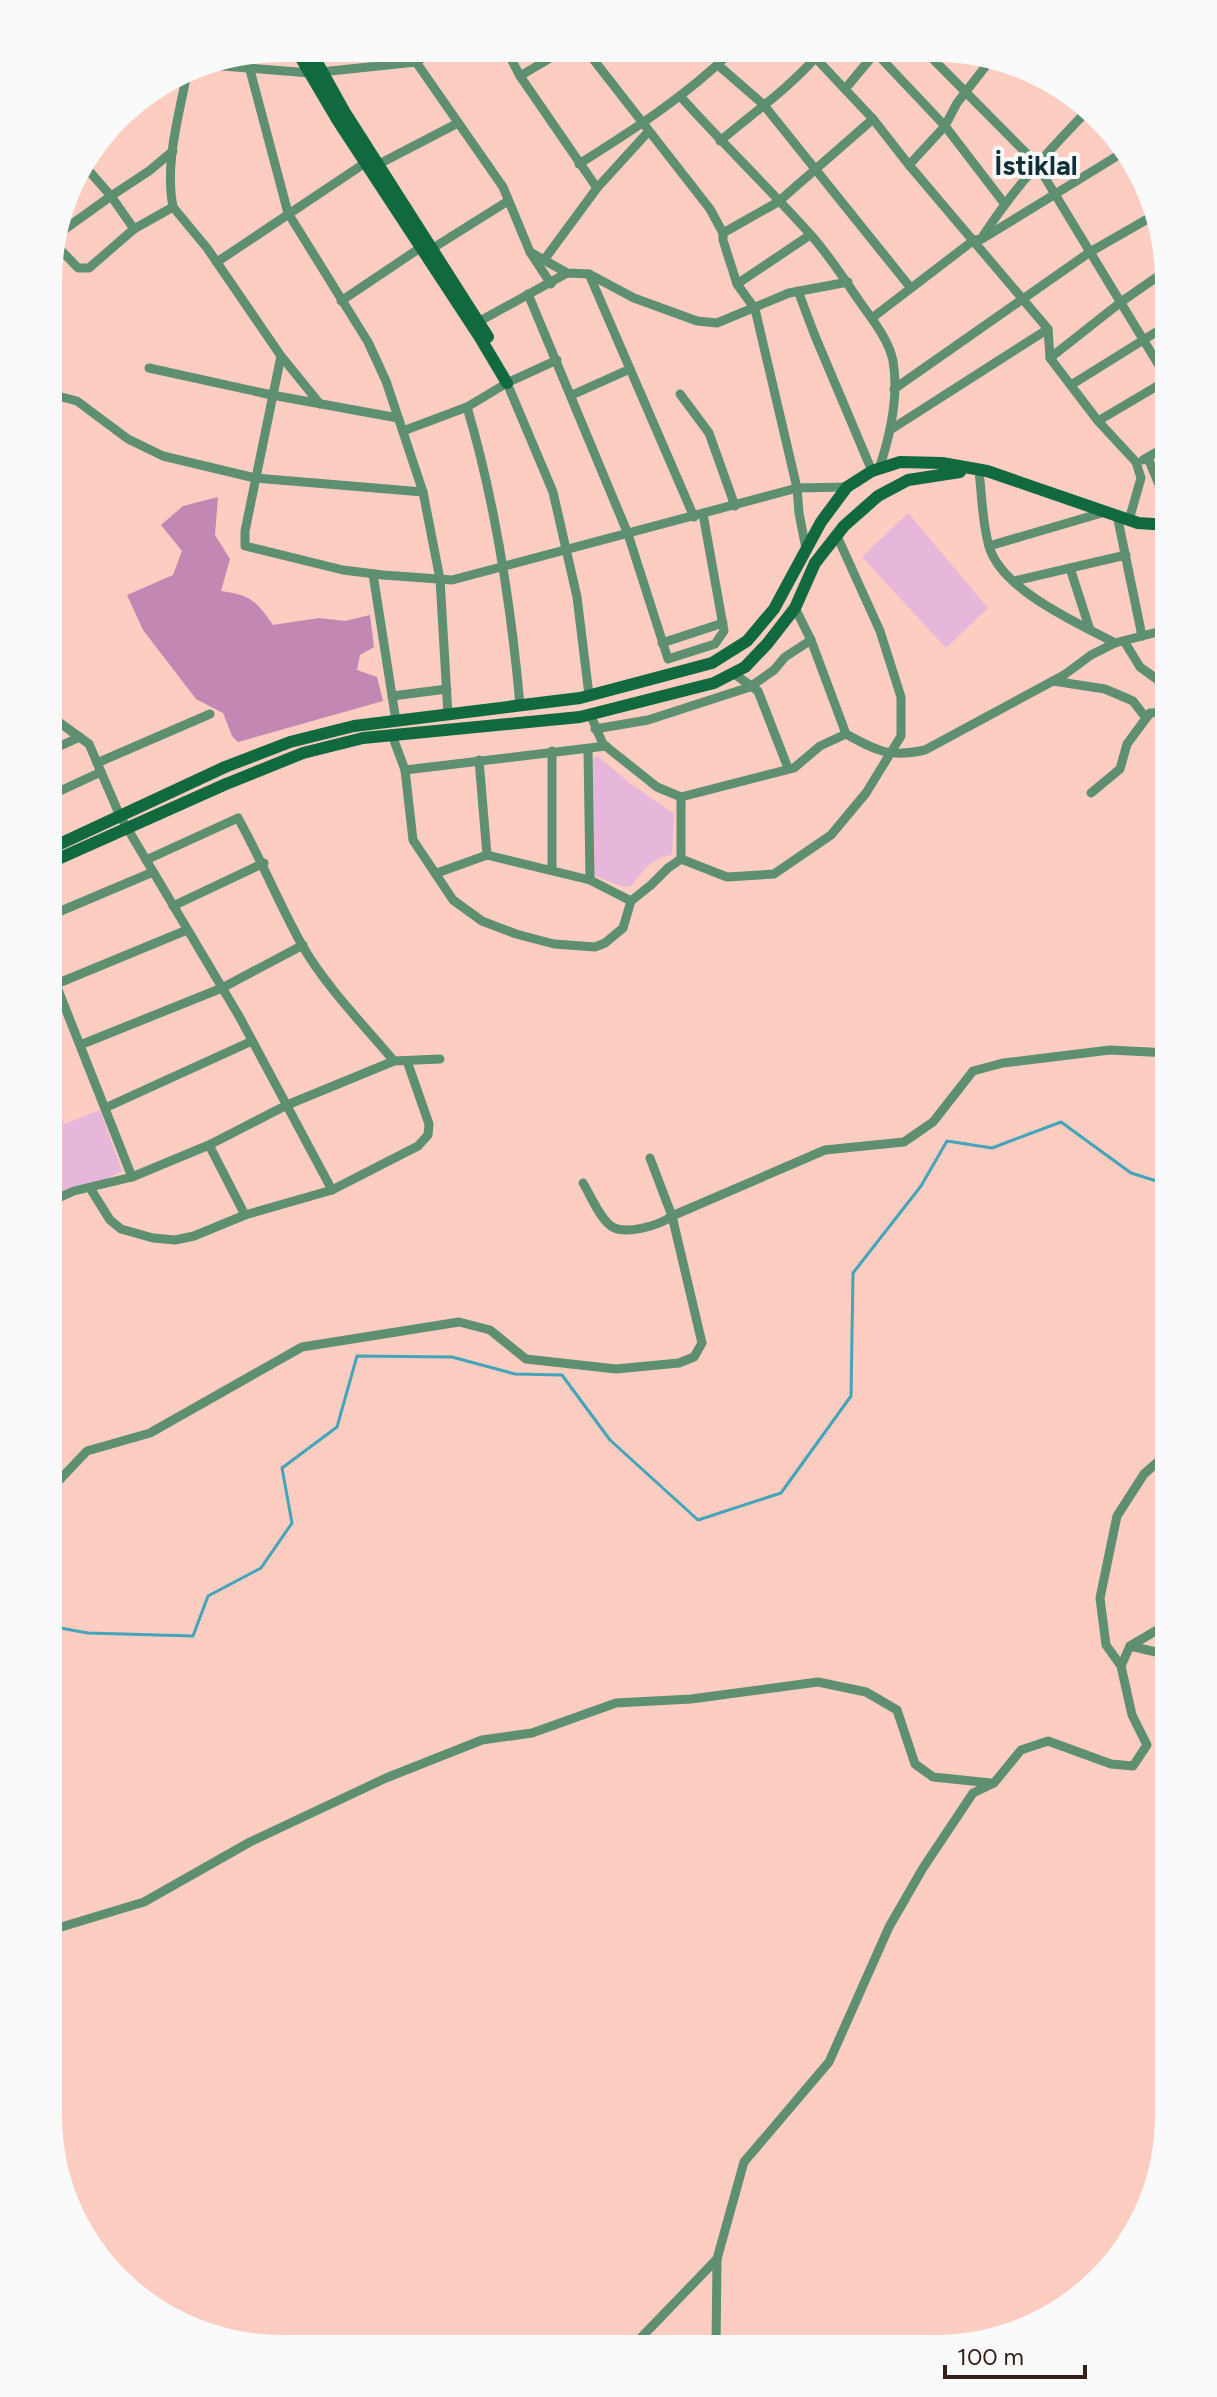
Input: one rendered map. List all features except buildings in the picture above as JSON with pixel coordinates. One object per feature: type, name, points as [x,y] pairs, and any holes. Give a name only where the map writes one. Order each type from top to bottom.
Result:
[{"type":"main road","points":[[307,62],[379,164],[507,383]]},
{"type":"main road","points":[[313,62],[365,163],[480,321],[507,371],[507,383]]},
{"type":"main road","points":[[62,843],[225,767],[290,742],[354,726],[589,695],[712,663],[747,641],[774,609],[821,522],[847,487],[876,470],[900,462],[942,463],[983,471],[1117,516],[1155,523]]},
{"type":"main road","points":[[62,857],[303,753],[363,738],[590,714],[714,683],[745,667],[756,656],[795,608],[815,563],[844,526],[878,496],[908,480],[949,472],[983,471]]},
{"type":"street","points":[[231,68],[316,73],[416,62],[503,187],[530,252],[551,284]]},
{"type":"street","points":[[513,62],[597,188]]},
{"type":"street","points":[[520,76],[544,62]]},
{"type":"street","points":[[595,62],[710,209],[723,233],[737,284],[755,309],[797,488],[806,549]]},
{"type":"street","points":[[544,260],[645,128],[721,62]]},
{"type":"street","points":[[720,141],[763,104],[795,82],[808,62]]},
{"type":"street","points":[[820,62],[978,240],[1032,313],[1048,329],[1050,358],[1098,421],[1136,462],[1141,478],[1117,516],[989,546]]},
{"type":"street","points":[[845,89],[867,62]]},
{"type":"street","points":[[884,62],[945,126],[1004,203]]},
{"type":"street","points":[[936,62],[1036,163],[1155,358]]},
{"type":"street","points":[[718,65],[763,104],[910,287]]},
{"type":"street","points":[[909,165],[945,126],[985,68]]},
{"type":"street","points":[[250,70],[288,213],[368,342],[386,381],[423,492],[440,579],[448,715]]},
{"type":"street","points":[[185,85],[173,151],[170,192],[173,207],[217,262],[281,356],[320,404]]},
{"type":"street","points":[[680,96],[810,235],[848,282],[893,358],[890,430],[876,470]]},
{"type":"street","points":[[978,240],[1036,163],[1082,117]]},
{"type":"street","points":[[723,233],[778,202],[873,119]]},
{"type":"street","points":[[379,164],[458,123]]},
{"type":"street","points":[[579,164],[645,128]]},
{"type":"street","points":[[68,228],[173,151]]},
{"type":"street","points":[[872,318],[910,287],[978,240],[1116,157]]},
{"type":"street","points":[[217,262],[365,163]]},
{"type":"street","points":[[90,172],[134,229]]},
{"type":"street","points":[[341,301],[508,201]]},
{"type":"street","points":[[64,252],[78,268],[89,268],[134,229],[173,207]]},
{"type":"street","points":[[894,389],[1090,252],[1146,219]]},
{"type":"street","points":[[737,284],[810,235]]},
{"type":"street","points":[[530,252],[567,273],[589,274],[634,298],[697,321],[717,323],[798,291],[848,282]]},
{"type":"street","points":[[480,321],[567,273]]},
{"type":"street","points":[[528,294],[628,534],[668,659],[715,644],[724,631],[699,515],[589,274]]},
{"type":"street","points":[[1050,358],[1155,278]]},
{"type":"street","points":[[798,291],[876,470]]},
{"type":"street","points":[[890,430],[1048,329]]},
{"type":"street","points":[[1071,385],[1155,333]]},
{"type":"street","points":[[281,356],[255,478],[245,546],[303,561],[373,574],[452,580],[797,488],[847,487]]},
{"type":"street","points":[[403,431],[467,407],[507,383],[557,360]]},
{"type":"street","points":[[149,368],[398,418]]},
{"type":"street","points":[[572,395],[630,369]]},
{"type":"street","points":[[507,383],[553,492],[577,597],[589,695]]},
{"type":"street","points":[[1098,421],[1155,388]]},
{"type":"street","points":[[680,394],[709,433],[735,506]]},
{"type":"street","points":[[62,397],[77,401],[128,439],[163,456],[255,478],[423,492]]},
{"type":"street","points":[[467,407],[486,471],[514,636],[520,705]]},
{"type":"street","points":[[1136,462],[1155,454]]},
{"type":"street","points":[[1148,458],[1155,475]]},
{"type":"street","points":[[983,471],[989,546],[996,561],[1014,581],[1047,606],[1090,630],[1120,642],[1140,667],[1155,678]]},
{"type":"street","points":[[1117,516],[1142,636]]},
{"type":"street","points":[[681,859],[727,877],[774,874],[831,835],[866,793],[901,736],[901,697],[880,631],[837,536]]},
{"type":"street","points":[[1014,581],[1126,555]]},
{"type":"street","points":[[1070,568],[1090,630]]},
{"type":"street","points":[[373,574],[396,721]]},
{"type":"street","points":[[795,608],[811,640],[846,734],[890,755],[925,750],[1053,681],[1091,655],[1120,642],[1155,633]]},
{"type":"street","points":[[662,643],[723,623]]},
{"type":"street","points":[[595,729],[648,720],[750,687],[774,670],[785,657],[811,640]]},
{"type":"street","points":[[733,673],[758,691],[788,768]]},
{"type":"street","points":[[1053,681],[1105,689],[1133,701],[1146,718]]},
{"type":"street","points":[[392,696],[447,689]]},
{"type":"street","points":[[1091,793],[1120,769],[1127,744],[1150,713],[1155,713]]},
{"type":"street","points":[[62,789],[210,714]]},
{"type":"street","points":[[590,714],[606,746],[657,787],[681,797],[800,764],[820,746],[846,734]]},
{"type":"street","points":[[62,724],[89,744],[120,816],[222,988],[332,1190]]},
{"type":"street","points":[[392,735],[405,770],[413,840],[453,900],[482,921],[554,944],[595,947],[623,928],[631,901],[681,859]]},
{"type":"street","points":[[62,745],[80,737]]},
{"type":"street","points":[[405,770],[606,746]]},
{"type":"street","points":[[588,749],[590,880]]},
{"type":"street","points":[[552,751],[552,870]]},
{"type":"street","points":[[479,760],[487,855]]},
{"type":"street","points":[[681,797],[681,859]]},
{"type":"street","points":[[146,860],[238,818],[264,863],[303,945],[326,979],[394,1061]]},
{"type":"street","points":[[437,873],[487,855],[590,880],[631,901]]},
{"type":"street","points":[[173,906],[264,863]]},
{"type":"street","points":[[62,910],[153,872]]},
{"type":"street","points":[[62,982],[187,930]]},
{"type":"street","points":[[80,1045],[222,988],[303,945]]},
{"type":"street","points":[[62,1006],[132,1177]]},
{"type":"street","points":[[105,1108],[252,1041]]},
{"type":"street","points":[[583,1183],[611,1226],[619,1229],[660,1225],[672,1216],[758,1176],[825,1150],[904,1142],[933,1122],[973,1071],[1003,1063],[1110,1050],[1155,1052]]},
{"type":"street","points":[[62,1196],[132,1177],[209,1145],[287,1105],[394,1061],[440,1059]]},
{"type":"street","points":[[90,1188],[110,1220],[121,1229],[153,1238],[175,1240],[194,1236],[245,1215],[332,1190],[418,1146],[428,1135],[429,1124],[407,1061]]},
{"type":"street","points":[[209,1145],[245,1215]]},
{"type":"street","points":[[62,1477],[87,1451],[150,1433],[302,1347],[459,1322],[490,1330],[526,1359],[559,1365],[616,1369],[679,1363],[694,1357],[702,1343],[672,1216],[650,1158]]},
{"type":"street","points":[[716,2335],[717,2259],[744,2162],[829,2062],[889,1927],[923,1868],[973,1793],[994,1783],[1021,1750],[1048,1741],[1111,1764],[1133,1766],[1147,1745],[1132,1715],[1121,1666],[1106,1645],[1100,1598],[1117,1516],[1144,1474],[1155,1464]]},
{"type":"street","points":[[1121,1666],[1130,1646],[1155,1632]]},
{"type":"street","points":[[1148,1636],[1155,1635]]},
{"type":"street","points":[[1130,1646],[1155,1652]]},
{"type":"street","points":[[62,1927],[144,1902],[250,1842],[386,1778],[482,1740],[532,1733],[616,1703],[691,1699],[818,1682],[866,1692],[897,1710],[915,1764],[933,1777],[994,1783]]},
{"type":"street","points":[[644,2335],[717,2259]]},
{"type":"shaded area","points":[[218,497],[215,535],[230,559],[221,591],[252,600],[273,625],[319,618],[345,621],[370,615],[374,647],[360,655],[357,670],[377,677],[383,701],[238,742],[232,736],[223,713],[196,699],[143,630],[127,595],[173,575],[182,551],[161,525],[183,506]]},
{"type":"shaded area","points":[[908,513],[988,608],[946,648],[862,557]]},
{"type":"shaded area","points":[[597,755],[674,814],[672,855],[653,862],[631,886],[623,887],[593,875],[593,760]]},
{"type":"shaded area","points":[[100,1110],[122,1171],[62,1201],[62,1118],[64,1124]]},
{"type":"waterway","points":[[62,1628],[88,1633],[193,1636],[208,1596],[261,1568],[292,1523],[282,1468],[337,1427],[357,1356],[452,1357],[515,1374],[562,1375],[610,1440],[698,1520],[781,1493],[851,1396],[853,1273],[921,1186],[947,1141],[992,1148],[1061,1122],[1131,1173],[1155,1181]]},
{"type":"district","name":"İstiklal","points":[[1036,165]]}]
